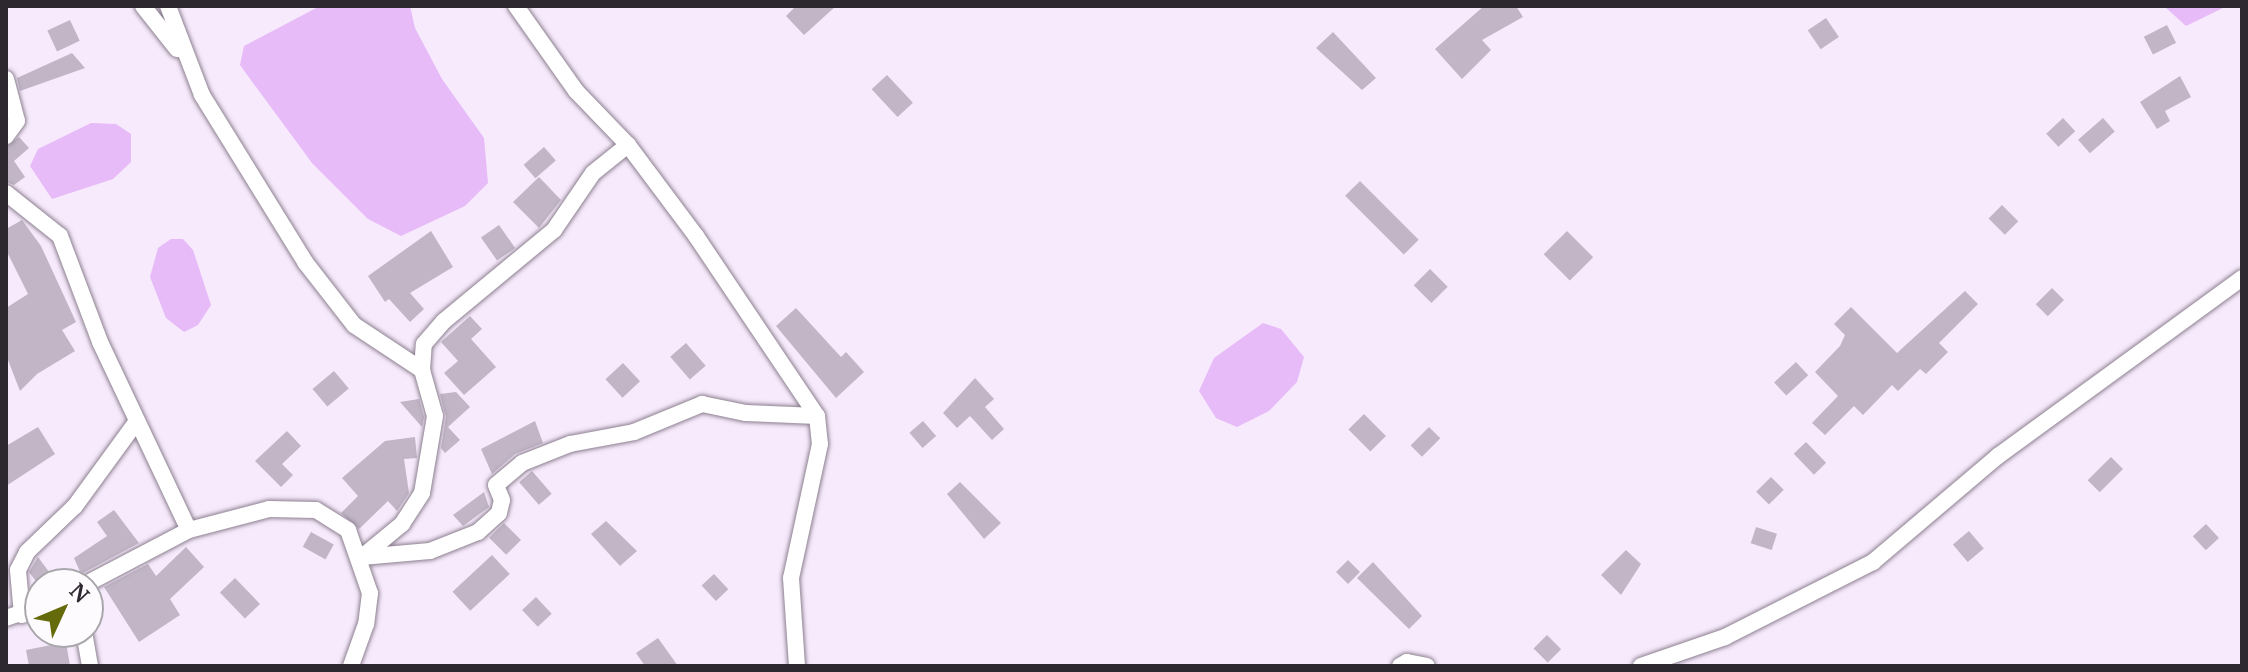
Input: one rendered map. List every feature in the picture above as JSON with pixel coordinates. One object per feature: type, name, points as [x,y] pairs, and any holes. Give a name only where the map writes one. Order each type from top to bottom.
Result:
[{"type":"street","points":[[143,6],[183,56],[259,194],[305,262],[354,325],[422,370]]},
{"type":"street","points":[[168,6],[183,56]]},
{"type":"street","points":[[516,6],[576,91],[628,145],[817,416],[820,444],[791,578],[797,666]]},
{"type":"street","points":[[6,79],[17,121],[6,136]]},
{"type":"street","points":[[362,557],[402,524],[422,493],[435,416],[422,370],[424,344],[444,321],[554,230],[593,173],[628,145]]},
{"type":"street","points":[[6,193],[60,236],[137,421],[189,530]]},
{"type":"street","points":[[1641,666],[1725,637],[1873,562],[1998,456],[2242,278]]},
{"type":"street","points":[[362,557],[430,551],[478,532],[499,513],[502,500],[496,485],[522,463],[570,444],[634,432],[702,404],[746,413],[817,416]]},
{"type":"street","points":[[14,616],[18,570],[27,552],[83,497],[137,421]]},
{"type":"street","points":[[104,575],[189,530],[269,509],[316,510],[348,530],[362,557],[370,593],[366,624],[351,666]]},
{"type":"street","points":[[1400,666],[1407,662],[1427,666]]},
{"type":"shaded area","points":[[320,6],[410,6],[415,28],[442,79],[484,138],[488,183],[465,206],[401,236],[368,219],[312,163],[253,83],[240,65],[244,46]]},
{"type":"shaded area","points":[[2164,6],[2227,6],[2186,26]]},
{"type":"shaded area","points":[[91,123],[116,124],[131,134],[131,162],[113,179],[52,199],[30,166],[38,149]]},
{"type":"shaded area","points":[[171,239],[183,239],[193,250],[211,305],[198,325],[184,332],[166,318],[150,277],[158,248]]},
{"type":"shaded area","points":[[1263,323],[1281,329],[1304,357],[1297,382],[1269,411],[1237,427],[1216,418],[1199,391],[1214,358]]},
{"type":"building","points":[[796,6],[836,6],[804,35],[786,16]]},
{"type":"building","points":[[1484,6],[1516,6],[1523,17],[1482,40],[1491,50],[1462,79],[1435,49]]},
{"type":"building","points":[[1826,18],[1839,37],[1821,49],[1808,30]]},
{"type":"building","points":[[70,20],[80,41],[57,51],[47,31]]},
{"type":"building","points":[[2167,25],[2176,43],[2153,55],[2144,37]]},
{"type":"building","points":[[1333,32],[1376,78],[1362,90],[1316,48]]},
{"type":"building","points":[[72,53],[85,68],[20,91],[17,78]]},
{"type":"building","points":[[887,75],[913,103],[898,117],[872,89]]},
{"type":"building","points":[[2180,76],[2191,97],[2165,111],[2170,121],[2157,129],[2140,102]]},
{"type":"building","points":[[2063,118],[2075,131],[2058,147],[2046,134]]},
{"type":"building","points":[[2103,118],[2115,132],[2090,153],[2078,140]]},
{"type":"building","points":[[19,137],[29,148],[14,161],[25,177],[14,185],[6,182],[6,147]]},
{"type":"building","points":[[544,147],[556,161],[535,178],[524,165]]},
{"type":"building","points":[[539,177],[561,200],[539,228],[513,202]]},
{"type":"building","points":[[1360,181],[1419,240],[1404,255],[1345,196]]},
{"type":"building","points":[[2002,205],[2018,221],[2005,235],[1989,218]]},
{"type":"building","points":[[22,220],[41,246],[76,322],[62,330],[75,351],[37,374],[20,391],[6,355],[6,308],[28,294],[6,250],[6,229]]},
{"type":"building","points":[[499,225],[515,248],[497,261],[481,238]]},
{"type":"building","points":[[431,231],[453,267],[410,293],[424,309],[410,322],[389,299],[385,302],[368,276]]},
{"type":"building","points":[[1567,231],[1593,257],[1570,280],[1544,254]]},
{"type":"building","points":[[1430,269],[1448,287],[1431,303],[1414,285]]},
{"type":"building","points":[[2052,288],[2064,300],[2048,316],[2036,304]]},
{"type":"building","points":[[1965,291],[1978,304],[1939,343],[1948,352],[1926,374],[1920,369],[1898,391],[1892,385],[1863,415],[1854,406],[1825,435],[1812,423],[1838,396],[1815,372],[1840,346],[1845,335],[1834,324],[1851,307],[1897,353]]},
{"type":"building","points":[[796,308],[841,357],[846,352],[864,372],[836,398],[776,326]]},
{"type":"building","points":[[470,316],[482,329],[471,339],[496,367],[464,395],[444,373],[458,361],[441,342]]},
{"type":"building","points":[[686,343],[706,366],[690,379],[670,357]]},
{"type":"building","points":[[1796,362],[1808,375],[1786,396],[1774,382]]},
{"type":"building","points":[[623,363],[640,381],[622,398],[605,379]]},
{"type":"building","points":[[334,371],[349,389],[327,407],[313,389]]},
{"type":"building","points":[[975,378],[994,399],[985,407],[1004,429],[992,440],[970,416],[957,428],[943,413]]},
{"type":"building","points":[[456,392],[470,407],[448,427],[460,440],[445,453],[441,448],[446,417],[440,394]]},
{"type":"building","points":[[419,399],[424,417],[422,427],[400,402]]},
{"type":"building","points":[[1364,414],[1386,436],[1370,451],[1348,430]]},
{"type":"building","points":[[535,421],[543,443],[515,454],[492,474],[481,449]]},
{"type":"building","points":[[923,421],[936,436],[923,448],[909,433]]},
{"type":"building","points":[[38,427],[55,454],[6,486],[6,446]]},
{"type":"building","points":[[1429,427],[1440,438],[1422,457],[1411,445]]},
{"type":"building","points":[[287,431],[301,446],[282,464],[293,475],[281,487],[255,461]]},
{"type":"building","points":[[415,437],[417,458],[404,459],[409,493],[397,511],[388,501],[359,529],[341,513],[358,496],[342,478],[385,441]]},
{"type":"building","points":[[1806,442],[1826,463],[1814,475],[1794,454]]},
{"type":"building","points":[[2111,457],[2123,469],[2100,492],[2088,480]]},
{"type":"building","points":[[532,471],[552,494],[539,505],[519,482]]},
{"type":"building","points":[[1771,477],[1784,490],[1769,505],[1756,492]]},
{"type":"building","points":[[960,482],[1001,523],[984,539],[947,494]]},
{"type":"building","points":[[484,492],[489,507],[463,526],[453,515]]},
{"type":"building","points":[[114,510],[139,543],[92,568],[78,568],[74,558],[107,536],[97,522]]},
{"type":"building","points":[[606,521],[637,551],[620,566],[591,534]]},
{"type":"building","points":[[504,523],[521,540],[506,555],[489,538]]},
{"type":"building","points":[[2206,524],[2219,538],[2206,550],[2193,536]]},
{"type":"building","points":[[1756,527],[1777,534],[1772,550],[1751,543]]},
{"type":"building","points":[[1969,531],[1984,549],[1968,562],[1953,544]]},
{"type":"building","points":[[311,532],[334,545],[325,559],[303,547]]},
{"type":"building","points":[[186,547],[204,567],[170,599],[180,615],[139,642],[104,587],[148,564],[156,576]]},
{"type":"building","points":[[1626,550],[1641,564],[1621,595],[1601,575]]},
{"type":"building","points":[[492,555],[510,574],[470,611],[453,592]]},
{"type":"building","points":[[38,557],[46,568],[31,568]]},
{"type":"building","points":[[1348,560],[1360,572],[1348,584],[1336,572]]},
{"type":"building","points":[[1373,562],[1422,616],[1409,629],[1357,578]]},
{"type":"building","points":[[714,574],[728,589],[716,601],[702,586]]},
{"type":"building","points":[[235,578],[260,604],[245,618],[220,593]]},
{"type":"building","points":[[536,597],[552,614],[538,627],[522,610]]},
{"type":"building","points":[[1547,635],[1561,649],[1548,663],[1534,648]]},
{"type":"building","points":[[658,638],[678,666],[645,666],[636,653]]},
{"type":"building","points":[[67,648],[70,666],[29,666],[26,650]]}]
